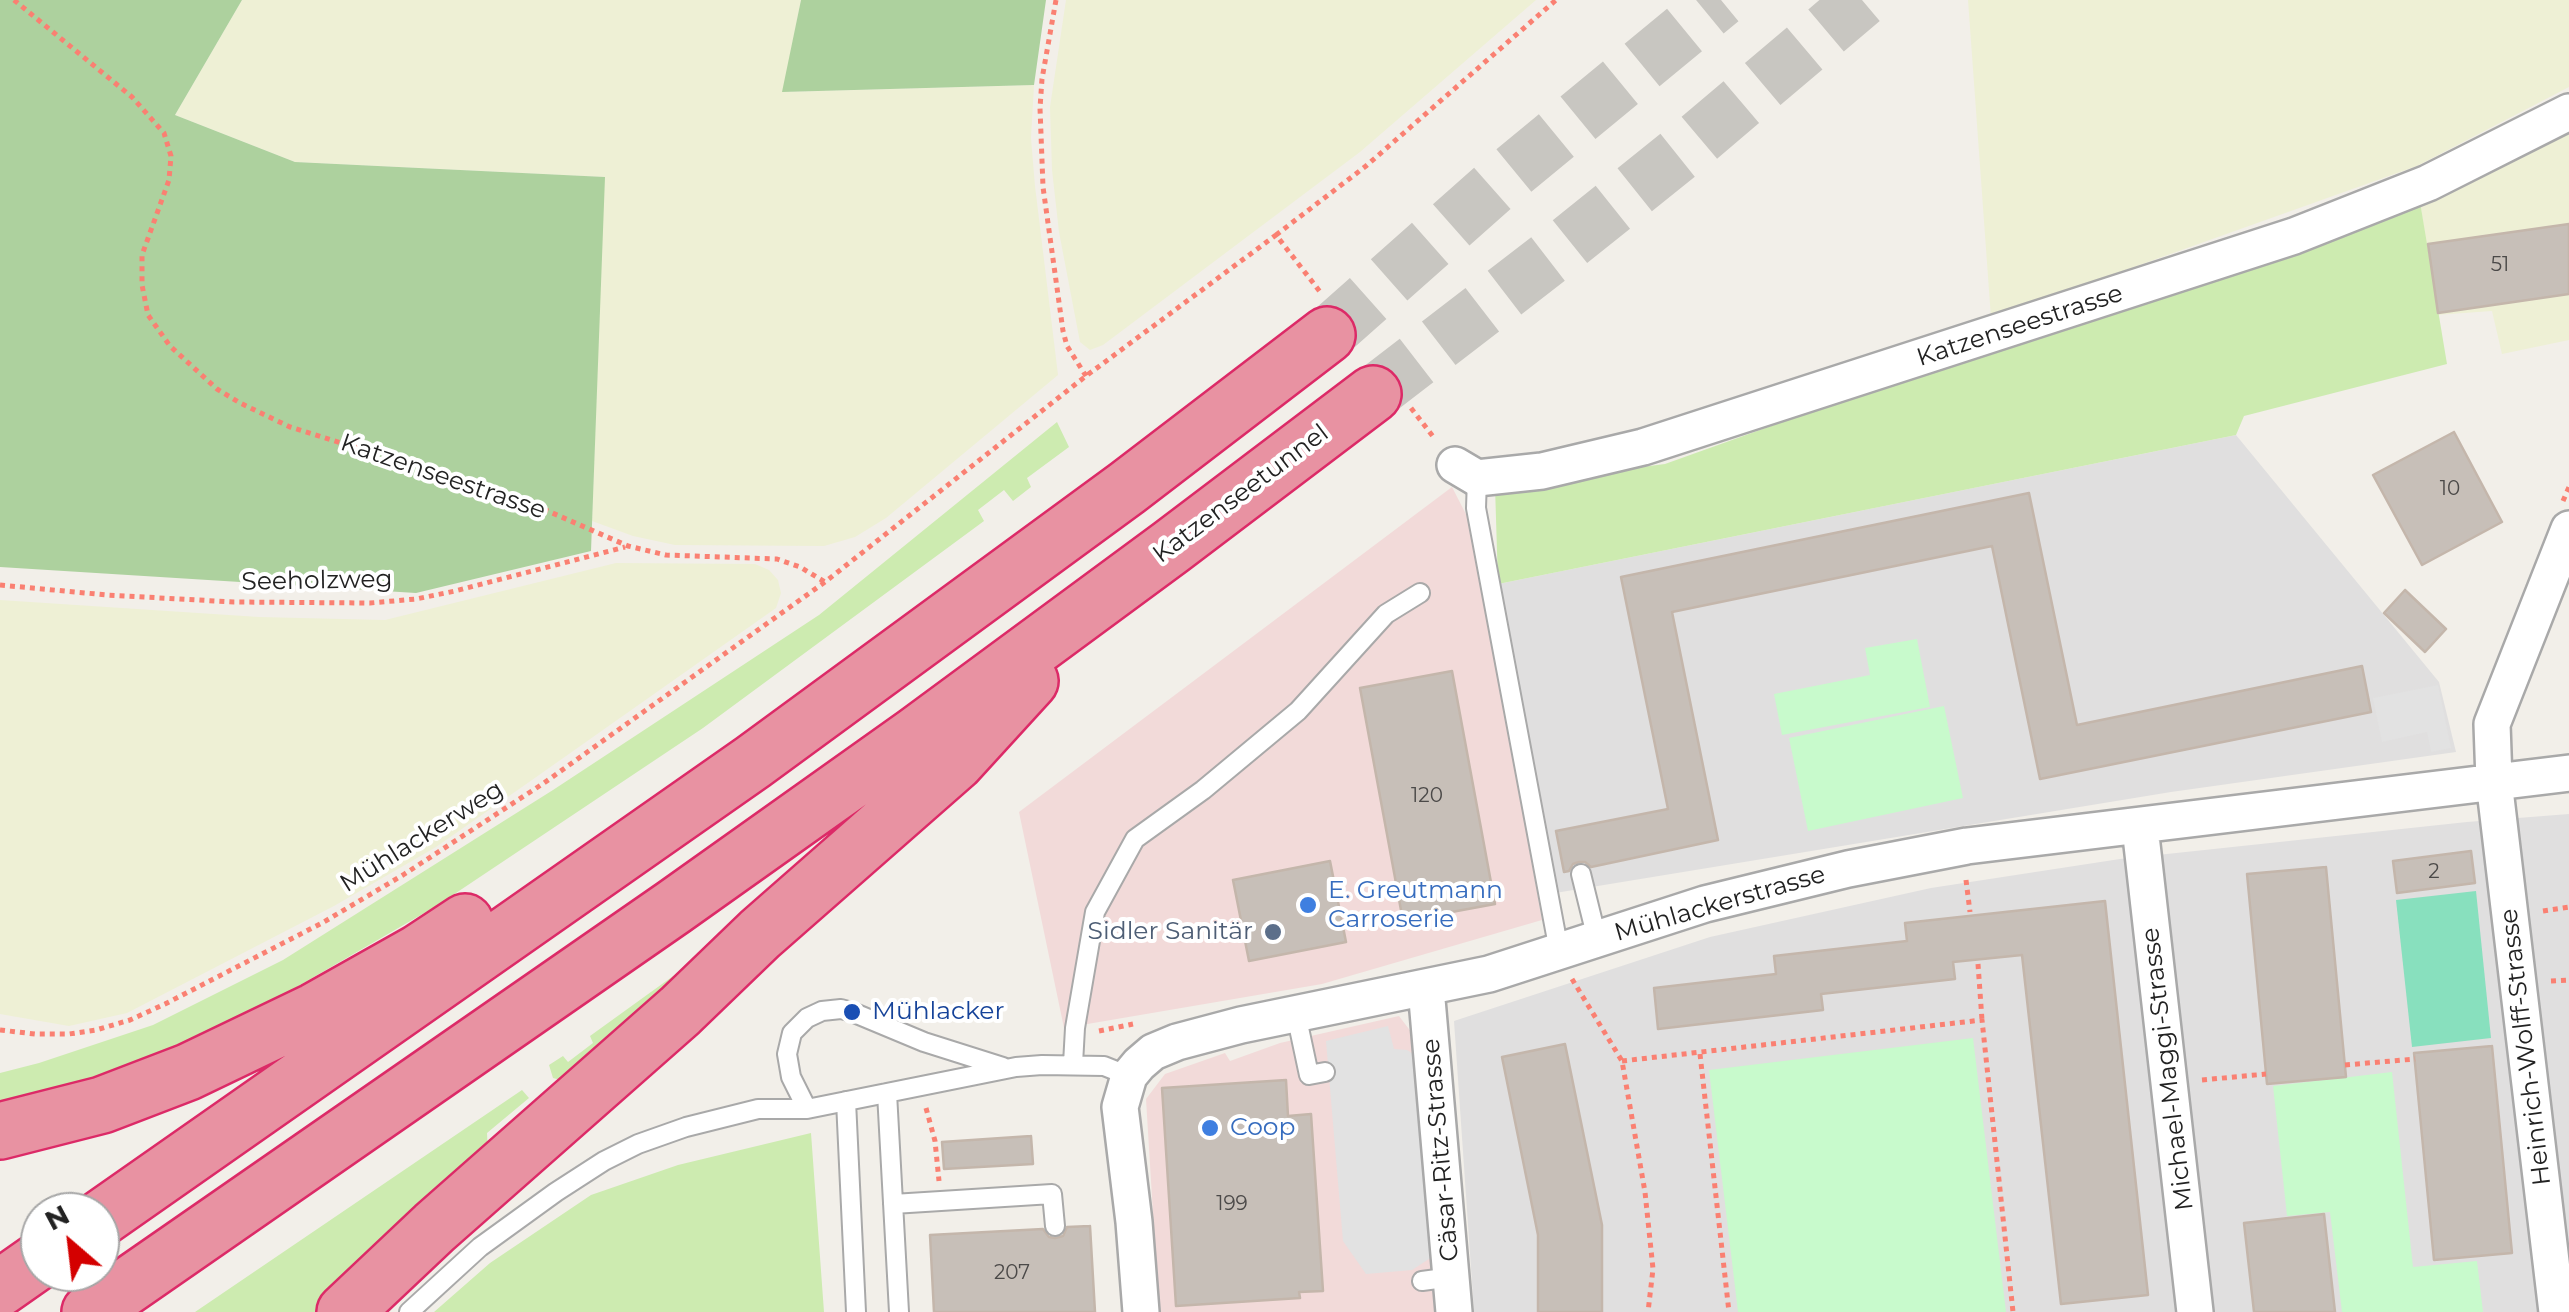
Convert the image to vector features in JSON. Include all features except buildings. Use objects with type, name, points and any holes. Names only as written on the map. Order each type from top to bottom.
[{"type":"highway","points":[[120,1205],[632,848],[982,596],[1327,335]]},
{"type":"highway","name":"Katzenseetunnel","points":[[1109,594],[1373,394]]},
{"type":"highway","points":[[90,1312],[734,864],[1109,594]]},
{"type":"highway","points":[[345,1312],[760,934],[956,762],[1109,594]]},
{"type":"highway","points":[[0,1131],[102,1104],[220,1058],[418,953],[504,898],[632,848]]},
{"type":"street","name":"Katzenseestrasse","points":[[1466,471],[1542,471],[1644,447],[2294,236],[2428,184],[2569,112]]},
{"type":"street","name":"Heinrich-Wolff-Strasse","points":[[2557,1312],[2559,1248],[2494,781],[2492,724],[2569,529]]},
{"type":"street","name":"Mühlackerstrasse","points":[[1129,1076],[1153,1052],[1177,1042],[1489,974],[1565,964],[1597,939],[1705,904],[1848,868],[1966,846],[2569,774]]},
{"type":"street","name":"Michael-Maggi-Strasse","points":[[2140,827],[2195,1312]]},
{"type":"street","name":"Cäsar-Ritz-Strasse","points":[[1426,988],[1443,1290]]},
{"type":"street","points":[[1129,1076],[1120,1106],[1141,1312]]},
{"type":"lane","points":[[1466,471],[1565,964]]},
{"type":"lane","points":[[1073,1064],[1074,1036],[1095,912],[1135,839],[1203,790],[1298,711],[1386,614],[1420,593]]},
{"type":"lane","points":[[1581,874],[1597,939]]},
{"type":"lane","points":[[807,1109],[792,1077],[787,1054],[792,1033],[806,1018],[822,1011],[852,1012],[924,1042],[1008,1069]]},
{"type":"lane","points":[[1296,1014],[1308,1075],[1325,1072]]},
{"type":"lane","points":[[408,1312],[480,1247],[604,1161],[638,1144],[758,1109],[807,1109],[1008,1069],[1073,1064],[1104,1066],[1129,1076]]},
{"type":"lane","points":[[888,1092],[899,1312]]},
{"type":"lane","points":[[846,1101],[856,1312]]},
{"type":"lane","points":[[893,1204],[1052,1194],[1054,1226]]},
{"type":"path","name":"Katzenseestrasse","points":[[14,0],[132,97],[164,133],[171,156],[169,180],[142,255],[142,285],[148,314],[170,346],[197,374],[240,403],[290,427],[480,486],[628,546],[666,554],[777,559],[826,582]]},
{"type":"path","points":[[826,582],[1086,376],[1067,346],[1063,331],[1043,186],[1042,79],[1056,0]]},
{"type":"path","points":[[1276,235],[1366,166],[1556,0]]},
{"type":"path","name":"Seeholzweg","points":[[0,586],[234,602],[370,603],[456,591],[628,546]]},
{"type":"path","name":"Mühlackerweg","points":[[0,1030],[69,1034],[130,1020],[322,922],[498,815],[826,582]]},
{"type":"path","points":[[1966,880],[1970,912]]},
{"type":"path","points":[[1565,964],[1622,1061],[1645,1192],[1653,1269],[1648,1312]]},
{"type":"path","points":[[1978,964],[2013,1312]]},
{"type":"path","points":[[1622,1061],[1982,1020]]},
{"type":"path","points":[[1700,1054],[1728,1312]]},
{"type":"path","points":[[2345,1064],[2415,1059]]},
{"type":"path","points":[[2170,1084],[2266,1074]]},
{"type":"path","points":[[920,1086],[936,1140],[941,1201]]},
{"type":"shaded area","points":[[2236,435],[2439,682],[2456,752],[2171,792],[1549,894],[1498,584]]},
{"type":"shaded area","points":[[1452,487],[1471,524],[1542,920],[1322,984],[1064,1028],[1019,812]]},
{"type":"shaded area","points":[[2438,685],[2451,748],[2431,752],[2427,732],[2382,742],[2373,698]]},
{"type":"shaded area","points":[[2569,814],[2569,1312],[1474,1312],[1454,1021],[1710,937],[1931,888],[2120,859]]},
{"type":"shaded area","points":[[1399,1016],[1418,1041],[1443,1312],[1159,1312],[1146,1099],[1165,1074],[1225,1053],[1230,1061],[1280,1043]]},
{"type":"shaded area","points":[[1388,1026],[1394,1049],[1415,1055],[1432,1257],[1412,1270],[1366,1274],[1343,1241],[1326,1041]]},
{"type":"green space","points":[[0,0],[242,0],[175,115],[295,162],[605,177],[591,551],[416,593],[0,567]]},
{"type":"green space","points":[[242,0],[801,0],[783,92],[1034,85],[1031,138],[1058,375],[886,518],[855,537],[824,546],[675,545],[633,536],[592,521],[604,177],[295,162],[175,115]]},
{"type":"green space","points":[[801,0],[1046,0],[1034,85],[782,92]]},
{"type":"green space","points":[[1066,0],[1536,0],[1360,152],[1103,345],[1090,350],[1080,342],[1059,232],[1052,170],[1050,107]]},
{"type":"green space","points":[[1968,0],[2569,0],[2569,87],[2417,166],[1991,318]]},
{"type":"green space","points":[[2569,125],[2569,340],[2502,354],[2492,311],[2436,315],[2420,202]]},
{"type":"green space","points":[[2420,202],[2447,364],[2244,416],[2236,435],[1498,584],[1495,486],[1665,464],[1989,348]]},
{"type":"green space","points":[[1057,422],[1069,447],[1027,478],[1031,487],[1013,501],[1004,490],[978,510],[984,521],[703,728],[438,905],[224,1029],[103,1082],[0,1103],[0,1073],[153,1025],[283,960],[553,790],[819,615]]},
{"type":"green space","points":[[616,563],[755,564],[769,570],[778,580],[781,593],[776,608],[532,780],[436,847],[334,906],[127,1013],[69,1026],[0,1014],[0,600],[259,617],[385,620]]},
{"type":"green space","points":[[1917,639],[1930,707],[1782,735],[1774,694],[1870,675],[1865,648]]},
{"type":"green space","points":[[1944,706],[1963,798],[1808,831],[1789,738]]},
{"type":"green space","points":[[2476,891],[2491,1038],[2412,1047],[2396,900]]},
{"type":"green space","points":[[705,953],[568,1082],[553,1078],[549,1065],[563,1056],[568,1062],[593,1043],[590,1036]]},
{"type":"green space","points":[[1973,1038],[2006,1312],[1738,1312],[1709,1070]]},
{"type":"green space","points":[[2392,1072],[2413,1267],[2477,1261],[2483,1312],[2342,1312],[2330,1212],[2287,1216],[2273,1086]]},
{"type":"green space","points":[[522,1090],[529,1098],[487,1133],[488,1154],[344,1283],[318,1312],[195,1312]]},
{"type":"green space","points":[[811,1133],[824,1312],[434,1312],[490,1263],[591,1195],[678,1165]]},
{"type":"tunnel","points":[[1327,335],[1495,186],[1721,0]]},
{"type":"tunnel","points":[[1373,394],[1693,143],[1862,0]]},
{"type":"place","name":"E. Greutmann Carroserie","points":[[1308,905]]},
{"type":"place","name":"Sidler Sanitär","points":[[1273,932]]},
{"type":"place","name":"Mühlacker","points":[[852,1012]]},
{"type":"place","name":"Coop","points":[[1210,1128]]}]
